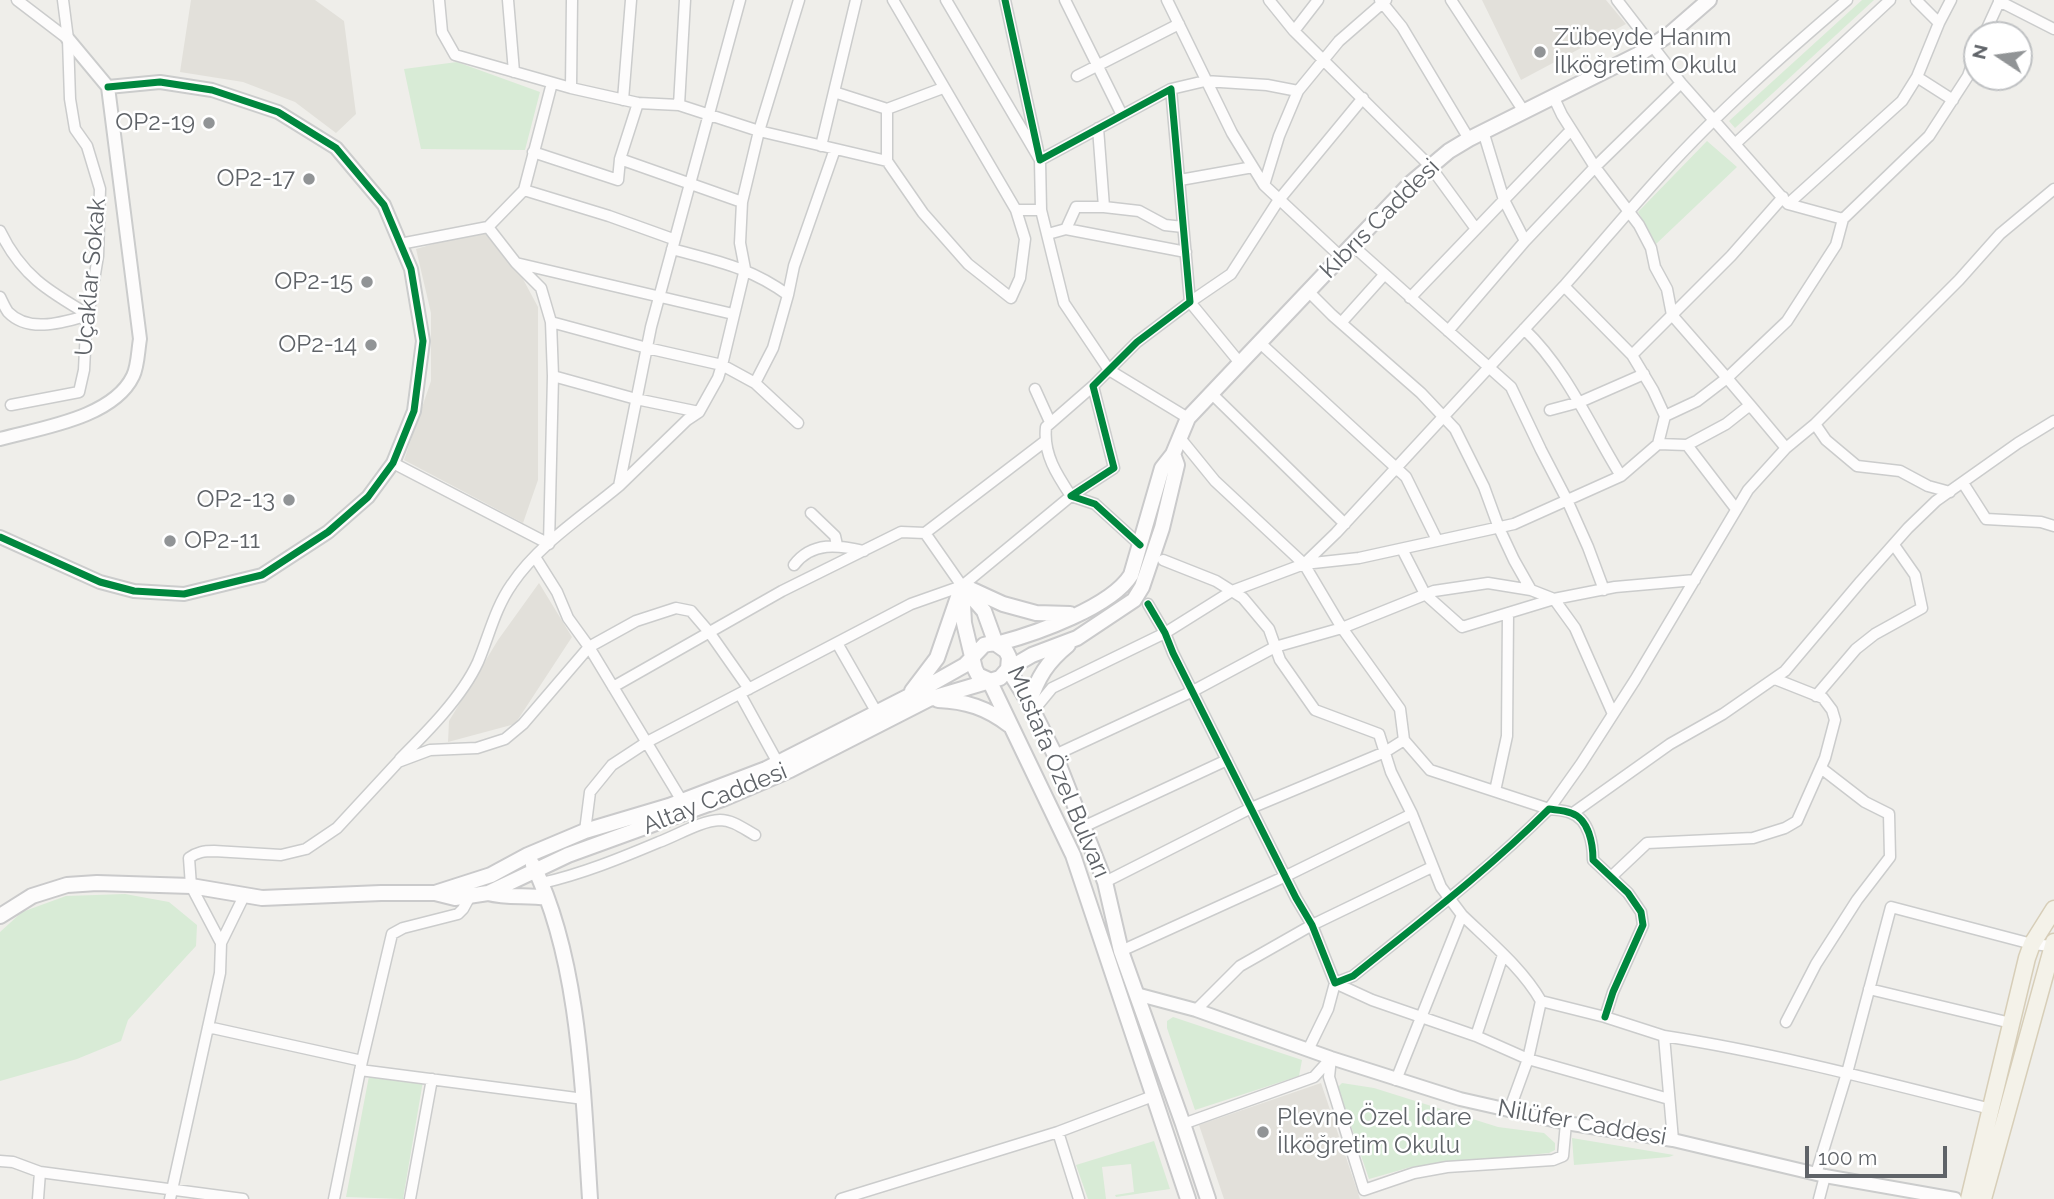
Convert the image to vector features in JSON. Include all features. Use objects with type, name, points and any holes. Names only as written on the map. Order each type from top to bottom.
[{"type":"main road","name":"Kıbrıs Caddesi","points":[[996,644],[1041,629],[1110,597],[1124,587],[1136,563],[1162,468],[1173,454],[1188,418],[1430,166],[1449,150],[1483,131],[1651,47],[1709,0]]},
{"type":"main road","name":"Kıbrıs Caddesi","points":[[1008,669],[1032,655],[1077,638],[1134,600],[1142,587],[1162,528],[1177,465],[1173,454]]},
{"type":"main road","points":[[908,697],[937,658],[962,586],[1003,604],[1036,613],[1074,614]]},
{"type":"main road","name":"Mustafa Özel Bulvarı","points":[[962,586],[984,611],[996,644],[1002,647],[1009,657],[1008,669],[1055,755],[1105,882],[1121,951],[1184,1124],[1208,1199]]},
{"type":"main road","name":"Mustafa Özel Bulvarı","points":[[962,586],[964,624],[973,664],[978,675],[989,680],[1073,855],[1188,1199]]},
{"type":"main road","points":[[1031,707],[1038,677],[1057,654],[1077,638]]},
{"type":"main road","points":[[973,658],[979,648],[996,644]]},
{"type":"main road","name":"Altay Caddesi","points":[[435,893],[491,875],[528,855],[585,831],[682,801],[778,763],[908,697],[973,658]]},
{"type":"main road","points":[[989,680],[1000,678],[1008,669]]},
{"type":"main road","name":"Altay Caddesi","points":[[0,916],[32,895],[67,885],[97,883],[191,886],[262,898],[435,893],[469,898],[539,877],[568,855],[725,798],[790,770],[929,699],[989,680]]},
{"type":"main road","points":[[929,699],[958,701],[977,706],[993,713],[1012,727]]},
{"type":"main road","points":[[528,855],[547,898],[571,991],[584,1099],[590,1199]]},
{"type":"main road","points":[[488,893],[502,897],[523,895],[547,898]]},
{"type":"main road","points":[[1969,1199],[2032,944],[2054,909]]},
{"type":"main road","points":[[1983,1199],[2053,944]]},
{"type":"street","points":[[0,439],[82,417],[115,398],[133,376],[140,339],[108,88],[68,39],[17,0]]},
{"type":"street","name":"Uçaklar Sokak","points":[[11,405],[79,392],[98,256],[100,189],[87,146],[75,129],[70,99],[68,39],[63,0]]},
{"type":"street","points":[[439,0],[442,32],[455,55],[622,100],[679,105],[759,131],[887,161]]},
{"type":"street","points":[[508,0],[514,72]]},
{"type":"street","points":[[571,88],[572,0]]},
{"type":"street","points":[[622,100],[631,0]]},
{"type":"street","points":[[679,105],[685,0]]},
{"type":"street","points":[[619,486],[659,297],[740,0]]},
{"type":"street","points":[[221,943],[191,886],[189,858],[202,851],[281,855],[306,849],[337,828],[430,729],[461,688],[477,664],[500,603],[513,581],[549,544],[619,486],[687,420],[699,412],[718,378],[722,365],[745,269],[740,243],[742,202],[759,131],[799,0]]},
{"type":"street","points":[[821,146],[856,0]]},
{"type":"street","points":[[887,108],[887,161],[923,213],[968,264],[1011,298],[1020,278],[1026,239],[1016,210],[893,0]]},
{"type":"street","points":[[946,0],[1040,160]]},
{"type":"street","points":[[1005,0],[1040,160],[1041,210],[1064,303],[1109,370],[1188,418]]},
{"type":"street","points":[[1065,0],[1122,115]]},
{"type":"street","points":[[1167,0],[1232,133],[1264,185],[1278,201],[1341,257]]},
{"type":"street","points":[[1269,0],[1294,30],[1430,166],[1476,229]]},
{"type":"street","points":[[1294,30],[1318,0]]},
{"type":"street","points":[[1451,0],[1523,110]]},
{"type":"street","points":[[1617,0],[1681,83],[1786,201],[1843,219]]},
{"type":"street","points":[[1304,564],[1345,524],[1489,368],[1663,172],[1715,120],[1847,0]]},
{"type":"street","points":[[1735,144],[1890,0]]},
{"type":"street","points":[[1916,0],[1939,23]]},
{"type":"street","points":[[1632,355],[1786,201],[1902,101],[1917,77],[1951,0]]},
{"type":"street","points":[[1990,21],[2000,0],[2054,29]]},
{"type":"street","points":[[1264,185],[1279,136],[1298,91],[1339,41],[1383,1],[1402,27],[1469,139]]},
{"type":"street","points":[[1077,76],[1179,24]]},
{"type":"street","points":[[1917,77],[1953,100]]},
{"type":"street","points":[[1040,160],[1171,89],[1205,81],[1267,85],[1298,91]]},
{"type":"street","points":[[0,537],[100,582],[134,591],[184,594],[262,575],[328,532],[368,497],[393,463],[414,411],[423,341],[411,269],[384,205],[336,148],[278,111],[212,90],[160,82],[108,88]]},
{"type":"street","points":[[400,244],[488,227],[524,190],[552,83]]},
{"type":"street","points":[[1448,331],[1595,167],[1681,83]]},
{"type":"street","points":[[1665,416],[1697,401],[1727,378],[1787,321],[1836,245],[1843,219],[1929,136],[1963,84]]},
{"type":"street","points":[[834,92],[887,108],[943,88]]},
{"type":"street","points":[[1171,89],[1190,302],[1240,363]]},
{"type":"street","points":[[1553,96],[1571,130],[1595,167],[1630,211],[1651,248],[1655,267],[1667,289],[1672,315],[1786,448]]},
{"type":"street","points":[[1140,545],[1095,504],[1071,496],[1055,472],[1044,442],[1046,427],[1093,386],[1136,342],[1231,274],[1278,201],[1363,98]]},
{"type":"street","points":[[533,152],[618,180],[620,159],[638,103]]},
{"type":"street","points":[[1098,128],[1104,207]]},
{"type":"street","points":[[1410,298],[1571,130]]},
{"type":"street","points":[[1483,131],[1504,200],[1525,242]]},
{"type":"street","points":[[755,383],[773,348],[794,266],[835,149]]},
{"type":"street","points":[[620,159],[742,202]]},
{"type":"street","points":[[1180,180],[1253,167]]},
{"type":"street","points":[[1335,983],[1353,976],[1450,900],[1510,848],[1549,808],[1613,714],[1748,490],[1786,448],[1815,424],[1959,280],[2000,234],[2054,189]]},
{"type":"street","points":[[524,190],[609,216],[673,244],[745,269],[767,279],[788,295]]},
{"type":"street","points":[[1066,229],[1076,207],[1139,211],[1165,225],[1183,227]]},
{"type":"street","points":[[1016,210],[1041,210]]},
{"type":"street","points":[[488,227],[541,288],[551,322],[553,376],[549,544]]},
{"type":"street","points":[[1048,234],[1066,229],[1186,252]]},
{"type":"street","points":[[0,231],[16,260],[34,280],[89,315]]},
{"type":"street","points":[[1352,245],[1511,387],[1567,499],[1604,590]]},
{"type":"street","points":[[516,262],[733,314]]},
{"type":"street","points":[[1341,323],[1384,275]]},
{"type":"street","points":[[1031,707],[1052,688],[1165,633],[1232,591],[1304,564],[1359,558],[1514,524],[1621,476],[1658,444],[1665,416],[1632,355],[1564,286]]},
{"type":"street","points":[[1308,291],[1420,393],[1455,429],[1484,487],[1499,528],[1531,590]]},
{"type":"street","points":[[0,297],[8,312],[30,325],[57,324],[89,315]]},
{"type":"street","points":[[551,322],[722,365],[755,383],[798,423]]},
{"type":"street","points":[[1524,329],[1545,349],[1580,402],[1590,425],[1621,476]]},
{"type":"street","points":[[1259,342],[1406,477],[1437,540]]},
{"type":"street","points":[[1550,410],[1580,402],[1644,374]]},
{"type":"street","points":[[553,376],[636,399],[699,412]]},
{"type":"street","points":[[585,831],[590,792],[612,765],[647,742],[911,604],[962,586],[1071,496],[1114,468],[1093,386]]},
{"type":"street","points":[[1035,389],[1050,422]]},
{"type":"street","points":[[1212,394],[1345,524]]},
{"type":"street","points":[[1658,444],[1688,445],[1726,424],[1750,405]]},
{"type":"street","points":[[1573,813],[1670,744],[1723,714],[1785,671],[1821,626],[1936,502],[2018,443],[2054,421]]},
{"type":"street","points":[[1815,424],[1826,440],[1857,466],[1900,471],[1928,486],[1950,492]]},
{"type":"street","points":[[1180,438],[1215,481],[1304,564],[1342,628],[1399,709],[1404,740],[1430,770],[1549,808],[1573,813],[1586,828],[1593,843],[1593,860],[1628,893],[1641,912],[1643,925],[1613,992],[1605,1017]]},
{"type":"street","points":[[613,687],[782,591],[901,532],[925,533],[1044,442]]},
{"type":"street","points":[[1688,445],[1736,509]]},
{"type":"street","points":[[393,463],[549,544]]},
{"type":"street","points":[[1963,483],[1986,519],[2040,522],[2054,526]]},
{"type":"street","points":[[811,513],[835,536],[837,545]]},
{"type":"street","points":[[925,533],[962,586]]},
{"type":"street","points":[[794,565],[801,556],[822,547],[837,545],[864,551]]},
{"type":"street","points":[[1816,696],[1866,641],[1922,608],[1914,575],[1894,545]]},
{"type":"street","points":[[1402,548],[1425,594],[1462,627],[1554,599],[1604,590],[1695,580]]},
{"type":"street","points":[[536,557],[557,592],[568,618],[589,647],[682,801]]},
{"type":"street","points":[[1163,560],[1216,581],[1242,598],[1269,629],[1280,660],[1315,710],[1379,734],[1400,792],[1412,814],[1441,887],[1462,915],[1532,985],[1541,1002],[1528,1059],[1509,1111]]},
{"type":"street","points":[[1055,755],[1193,691],[1275,647],[1342,628],[1434,591],[1488,583],[1531,590],[1554,599],[1575,628],[1613,714]]},
{"type":"street","points":[[1148,604],[1312,925],[1335,983],[1328,1009],[1308,1050]]},
{"type":"street","points":[[398,762],[430,750],[477,748],[505,739],[523,724],[589,647],[636,621],[676,608],[691,611],[709,632],[745,692],[778,763]]},
{"type":"street","points":[[1495,791],[1507,736],[1508,613]]},
{"type":"street","points":[[837,643],[877,713]]},
{"type":"street","points":[[1611,877],[1647,843],[1752,838],[1785,828],[1797,821],[1821,768],[1833,735],[1835,720],[1832,710],[1823,698],[1775,679]]},
{"type":"street","points":[[1105,882],[1251,808],[1385,752],[1404,740]]},
{"type":"street","points":[[1083,827],[1227,760]]},
{"type":"street","points":[[1786,1023],[1816,964],[1857,900],[1890,857],[1889,814],[1865,802],[1821,768]]},
{"type":"street","points":[[1121,951],[1286,876],[1412,814]]},
{"type":"street","points":[[539,877],[564,878],[707,823],[722,820],[755,835]]},
{"type":"street","points":[[1196,1010],[1240,966],[1312,925],[1432,867]]},
{"type":"street","points":[[171,1194],[220,973],[221,943],[244,896]]},
{"type":"street","points":[[334,1199],[392,934],[403,928],[458,914],[469,898]]},
{"type":"street","points":[[1819,1199],[1820,1175],[1891,907],[2032,944],[2053,944]]},
{"type":"street","points":[[1396,1080],[1462,915]]},
{"type":"street","points":[[1476,1036],[1503,955]]},
{"type":"street","points":[[1335,983],[1372,1000],[1476,1036],[1528,1059],[1669,1099]]},
{"type":"street","points":[[1870,989],[2011,1023]]},
{"type":"street","name":"Nilüfer Caddesi","points":[[1136,995],[1196,1010],[1396,1080],[1509,1111],[1673,1140],[1820,1175],[1955,1199]]},
{"type":"street","points":[[1541,1002],[1605,1017],[1664,1036],[1847,1073],[1991,1109]]},
{"type":"street","points":[[208,1027],[361,1066],[432,1079],[584,1099]]},
{"type":"street","points":[[1664,1036],[1673,1140]]},
{"type":"street","points":[[1184,1124],[1314,1077],[1331,1058]]},
{"type":"street","points":[[1331,1058],[1329,1077],[1364,1190],[1414,1173],[1447,1167],[1553,1160],[1563,1156],[1566,1123]]},
{"type":"street","points":[[410,1199],[432,1079]]},
{"type":"street","points":[[841,1199],[1058,1132],[1153,1096]]},
{"type":"street","points":[[1058,1132],[1079,1199]]},
{"type":"street","points":[[0,1160],[40,1172],[171,1194],[243,1199]]},
{"type":"street","points":[[38,1199],[40,1172]]},
{"type":"shaded area","points":[[191,0],[315,0],[344,21],[356,114],[336,133],[295,102],[243,82],[180,72]]},
{"type":"shaded area","name":"Zübeyde Hanım İlköğretim Okulu","points":[[1482,0],[1606,0],[1626,24],[1521,80]]},
{"type":"shaded area","points":[[482,230],[516,266],[538,307],[538,480],[523,523],[404,460],[431,381],[431,313],[416,249]]},
{"type":"shaded area","points":[[539,583],[572,637],[515,724],[448,742],[449,721],[498,640]]},
{"type":"shaded area","points":[[1321,1083],[1360,1199],[1224,1199],[1199,1125]]},
{"type":"green space","points":[[1862,0],[1874,0],[1735,128],[1729,121]]},
{"type":"green space","points":[[457,62],[540,92],[525,150],[421,149],[404,69]]},
{"type":"green space","points":[[1707,141],[1737,167],[1656,244],[1638,212]]},
{"type":"green space","points":[[125,894],[169,902],[197,925],[196,946],[128,1020],[121,1041],[77,1059],[0,1081],[0,932],[22,912],[66,896]]},
{"type":"green space","points":[[1173,1017],[1302,1060],[1299,1076],[1195,1110],[1167,1028],[1167,1021]]},
{"type":"green space","points":[[370,1071],[423,1081],[403,1199],[346,1197]]},
{"type":"green space","points":[[1342,1083],[1374,1088],[1498,1127],[1544,1133],[1555,1143],[1555,1150],[1549,1153],[1411,1167],[1369,1179],[1338,1087]]},
{"type":"green space","points":[[1572,1138],[1674,1155],[1574,1165]]},
{"type":"green space","points":[[1154,1141],[1170,1189],[1116,1197],[1115,1195],[1134,1192],[1131,1164],[1102,1167],[1106,1199],[1088,1199],[1076,1165]]},
{"type":"cycle path","points":[[1005,0],[1040,160],[1171,89],[1190,302],[1137,342],[1093,386],[1114,468],[1071,496],[1095,504],[1140,545]]},
{"type":"cycle path","points":[[0,537],[100,582],[134,591],[184,594],[262,575],[328,532],[368,497],[393,463],[414,411],[423,341],[411,269],[384,205],[336,148],[278,112],[212,90],[160,82],[108,87]]},
{"type":"cycle path","points":[[1148,604],[1312,925],[1335,983],[1353,976],[1428,916],[1549,809],[1560,810],[1577,816],[1586,826],[1593,860],[1628,893],[1641,912],[1643,925],[1613,992],[1605,1017]]},
{"type":"place","name":"Zübeyde Hanım İlköğretim Okulu","points":[[1540,52]]},
{"type":"place","name":"OP2-19","points":[[209,123]]},
{"type":"place","name":"OP2-17","points":[[309,179]]},
{"type":"place","name":"OP2-15","points":[[367,282]]},
{"type":"place","name":"OP2-14","points":[[371,345]]},
{"type":"place","name":"OP2-13","points":[[289,500]]},
{"type":"place","name":"OP2-11","points":[[170,541]]},
{"type":"place","name":"Plevne Özel İdare İlköğretim Okulu","points":[[1263,1132]]}]
